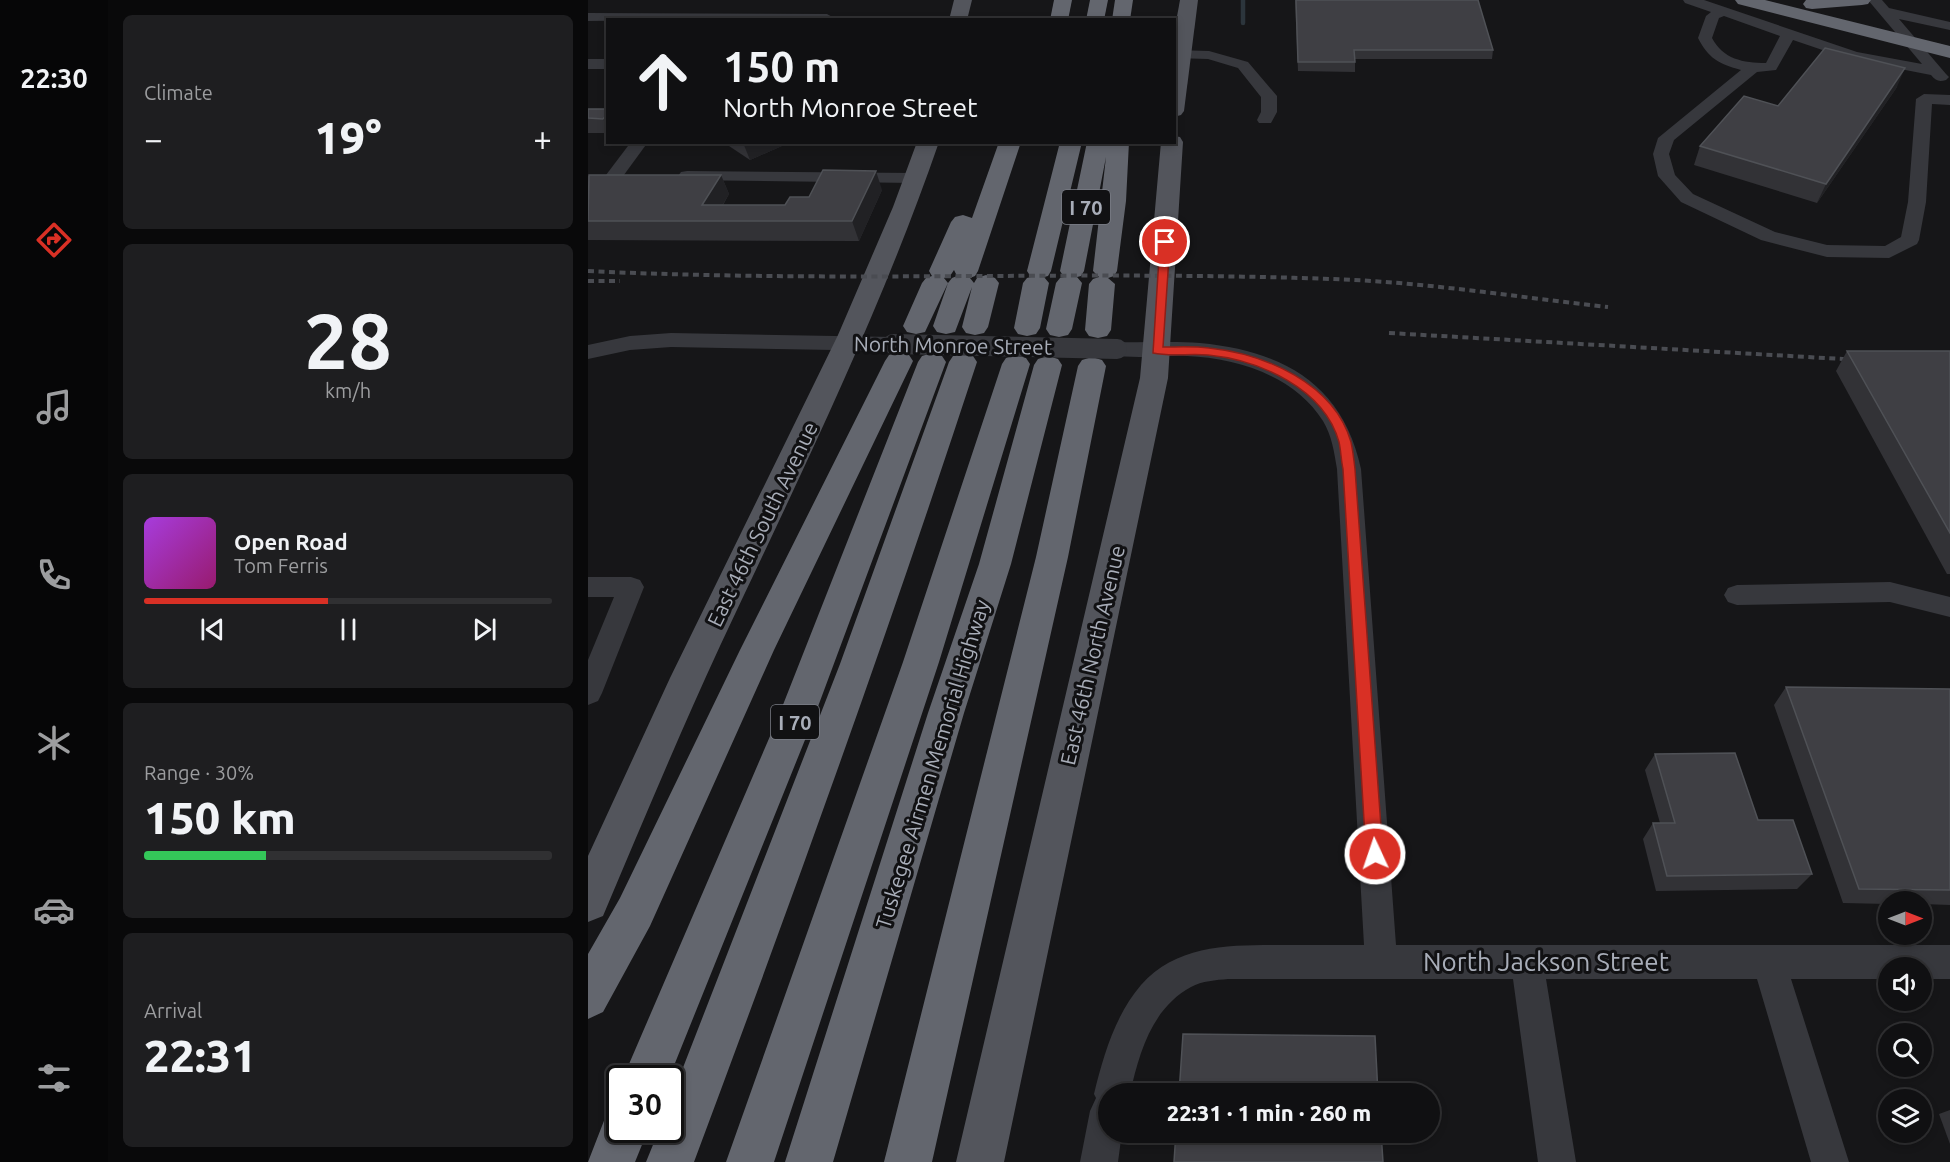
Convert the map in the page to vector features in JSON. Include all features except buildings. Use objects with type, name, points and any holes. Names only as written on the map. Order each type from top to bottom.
[{"type":"highway","points":[[1059,18],[1063,0]]},
{"type":"highway","points":[[1095,18],[1099,0]]},
{"type":"highway","points":[[1121,18],[1124,0]]},
{"type":"highway","points":[[1744,0],[1950,52]]},
{"type":"highway","points":[[1803,2],[1846,3],[1862,0]]},
{"type":"highway","points":[[1803,2],[1890,12],[1950,37]]},
{"type":"highway","points":[[588,997],[635,912],[757,650],[932,351],[963,277],[1025,144]]},
{"type":"highway","points":[[1026,328],[1070,144]]},
{"type":"highway","name":"Tuskegee Airmen Memorial Highway","points":[[808,1162],[946,713],[995,564],[1041,352],[1071,277],[1098,144]]},
{"type":"highway","points":[[908,1162],[1102,348],[1104,277],[1114,201],[1118,144]]},
{"type":"highway","points":[[946,327],[963,277],[979,188],[1008,151]]},
{"type":"highway","points":[[915,326],[963,277]]},
{"type":"highway","points":[[670,1162],[773,898],[875,617],[932,351]]},
{"type":"highway","name":"I 70","points":[[651,1065],[795,720],[932,351]]},
{"type":"highway","points":[[750,1162],[924,651],[1041,352]]},
{"type":"highway","points":[[611,1162],[619,1143]]},
{"type":"main road","points":[[958,18],[963,0]]},
{"type":"main road","points":[[1176,73],[1177,54],[1189,0]]},
{"type":"main road","name":"East 46th South Avenue","points":[[588,902],[669,717],[847,343],[927,144]]},
{"type":"main road","name":"East 46th North Avenue","points":[[980,1162],[1152,384],[1157,350],[1172,144]]},
{"type":"street","points":[[588,17],[735,18],[749,0]]},
{"type":"street","points":[[827,18],[829,0]]},
{"type":"street","points":[[1690,0],[1854,56],[1935,71]]},
{"type":"street","points":[[1890,12],[1950,10]]},
{"type":"street","points":[[1724,11],[1713,16],[1705,38],[1712,51],[1724,59],[1754,67],[1771,67],[1789,33]]},
{"type":"street","points":[[1890,12],[1911,43],[1950,88]]},
{"type":"street","points":[[1890,12],[1950,26]]},
{"type":"street","points":[[1177,54],[1217,56],[1243,65],[1269,96],[1269,112],[1265,120]]},
{"type":"street","points":[[588,64],[606,64]]},
{"type":"street","points":[[1754,67],[1666,138],[1661,154],[1667,176],[1687,198],[1768,236],[1827,251],[1889,252],[1910,240],[1917,202],[1924,99],[1950,100]]},
{"type":"street","points":[[638,144],[606,175],[638,176]]},
{"type":"street","points":[[674,176],[915,178]]},
{"type":"street","name":"North Monroe Street","points":[[588,352],[630,343],[671,340],[847,343],[932,351],[1102,348],[1210,351],[1249,360],[1277,370],[1311,391],[1327,408],[1336,423],[1348,453],[1381,960]]},
{"type":"street","points":[[588,587],[631,587],[588,693]]},
{"type":"street","points":[[1737,595],[1890,592],[1950,607]]},
{"type":"street","name":"North Jackson Street","points":[[1116,1083],[1132,1032],[1152,996],[1179,975],[1228,962],[1381,960],[1950,962]]},
{"type":"street","points":[[1527,961],[1557,1162]]},
{"type":"street","points":[[1769,962],[1830,1162]]},
{"type":"street","points":[[1099,1162],[1102,1143]]},
{"type":"waterway","points":[[1243,0],[1243,23]]},
{"type":"railway","points":[[588,271],[774,276],[1146,276],[1332,279],[1436,287],[1608,307]]},
{"type":"railway","points":[[588,281],[620,281]]},
{"type":"railway","points":[[1389,333],[1860,360]]},
{"type":"route","points":[[1165,242],[1157,350],[1210,351],[1243,358],[1277,370],[1311,391],[1327,408],[1340,429],[1348,453],[1375,854]]}]
